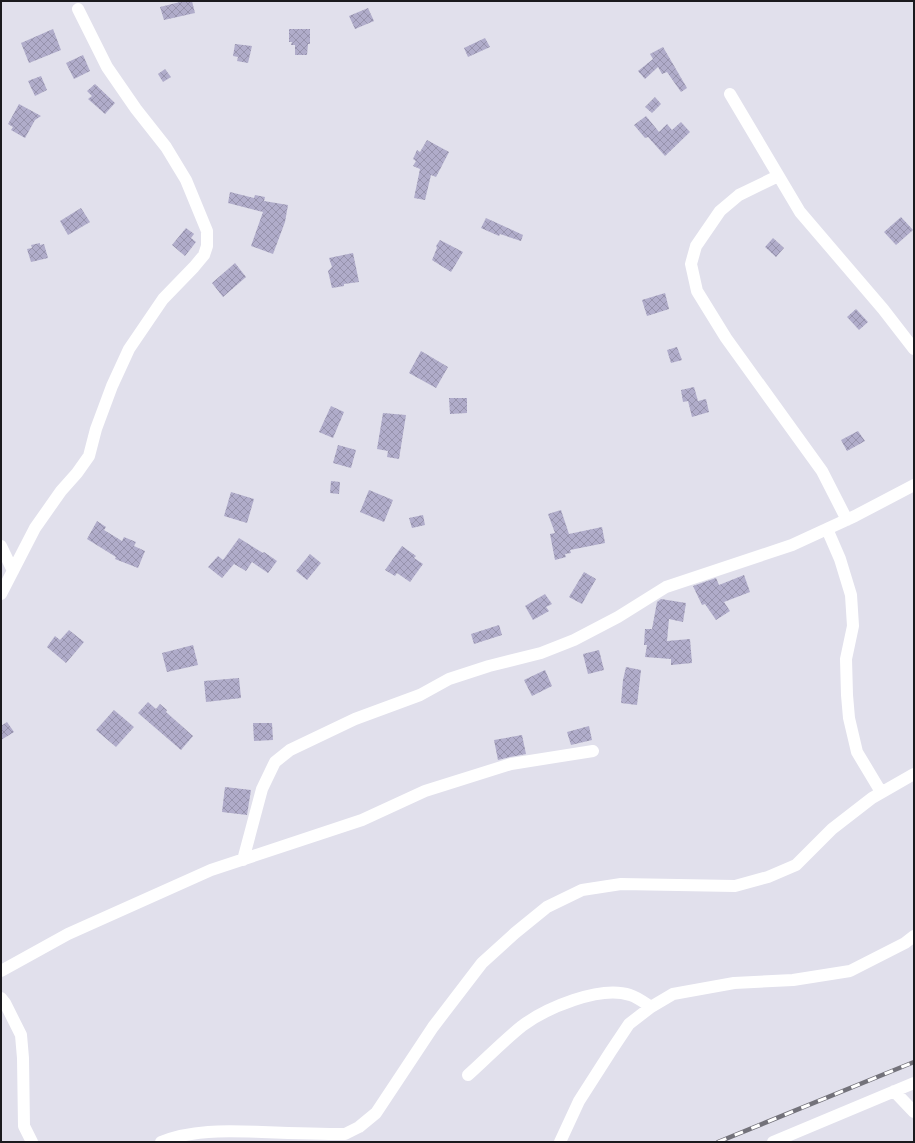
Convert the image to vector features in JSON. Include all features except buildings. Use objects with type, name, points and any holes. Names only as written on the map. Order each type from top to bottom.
[{"type":"street","points":[[1,594],[35,528],[61,491],[77,473],[89,456],[96,429],[112,386],[129,349],[163,300],[204,255],[207,246],[207,231],[186,180],[166,147],[136,109],[107,67],[78,9]]},
{"type":"street","points":[[730,94],[800,212],[883,309],[914,349]]},
{"type":"street","points":[[778,176],[739,195],[720,211],[696,246],[691,264],[697,291],[726,338],[822,471],[847,520]]},
{"type":"street","points":[[243,860],[262,789],[275,762],[290,750],[355,719],[420,695],[449,679],[490,666],[542,653],[574,640],[618,617],[666,587],[792,545],[847,520],[914,485]]},
{"type":"street","points":[[827,529],[840,559],[851,595],[853,626],[846,659],[849,718],[858,752],[882,792]]},
{"type":"street","points":[[1,546],[13,571]]},
{"type":"street","points":[[1,971],[68,934],[211,870],[362,820],[425,790],[511,764],[593,751]]},
{"type":"street","points":[[161,1142],[193,1133],[225,1131],[345,1134],[359,1127],[376,1113],[433,1027],[482,963],[547,907],[582,890],[621,884],[735,886],[768,877],[796,865],[832,829],[872,798],[914,774]]},
{"type":"street","points":[[560,1142],[579,1101],[610,1051],[630,1024],[651,1007],[673,994],[734,982],[793,980],[850,971],[905,943],[914,936]]},
{"type":"street","points":[[468,1076],[523,1026],[547,1011],[586,995],[610,992],[630,995],[651,1007]]},
{"type":"street","points":[[1,998],[5,1002],[21,1035],[23,1058],[24,1126],[32,1142]]},
{"type":"street","points":[[773,1142],[914,1083]]},
{"type":"street","points":[[894,1092],[914,1112]]},
{"type":"railway","points":[[718,1142],[914,1062]]}]
